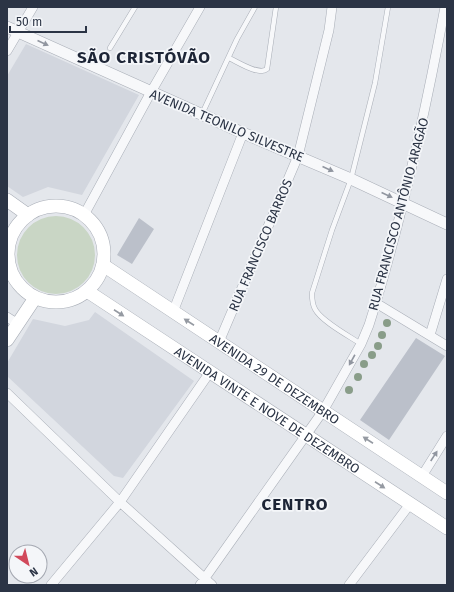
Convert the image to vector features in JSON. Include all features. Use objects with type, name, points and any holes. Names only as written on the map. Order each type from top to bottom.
[{"type":"main road","points":[[7,200],[28,215]]},
{"type":"main road","points":[[56,206],[70,208],[84,214],[94,224],[101,237],[104,251],[103,265],[97,280],[87,291],[75,298],[62,302],[48,302],[35,298],[24,291],[15,280],[10,268],[8,255],[8,241],[17,226],[28,215],[42,208],[56,206]]},
{"type":"main road","name":"AVENIDA 29 DE DEZEMBRO","points":[[103,265],[447,492]]},
{"type":"main road","name":"AVENIDA VINTE E NOVE DE DEZEMBRO","points":[[87,291],[447,528]]},
{"type":"main road","points":[[7,340],[12,320],[35,298]]},
{"type":"street","points":[[7,51],[33,7]]},
{"type":"street","points":[[84,214],[200,7]]},
{"type":"street","name":"RUA FRANCISCO BARROS","points":[[219,342],[298,156],[329,30],[332,7]]},
{"type":"street","name":"RUA FRANCISCO ANTÔNIO ARAGÃO","points":[[206,583],[323,411],[361,344],[369,325],[403,203],[423,122],[445,7]]},
{"type":"street","name":"AVENIDA TEONILO SILVESTRE","points":[[7,27],[243,133],[351,179],[447,224]]},
{"type":"street","points":[[173,312],[243,133]]},
{"type":"street","points":[[430,335],[447,279]]},
{"type":"street","points":[[376,303],[447,346]]},
{"type":"street","points":[[52,585],[120,502],[210,372]]},
{"type":"street","points":[[7,393],[206,583]]},
{"type":"street","points":[[422,476],[447,436]]},
{"type":"street","points":[[349,585],[410,504]]},
{"type":"lane","points":[[110,48],[134,8],[128,7]]},
{"type":"lane","points":[[202,114],[228,58],[255,7]]},
{"type":"lane","points":[[228,58],[259,72],[267,69],[276,7]]},
{"type":"lane","points":[[361,344],[318,314],[312,303],[312,298],[315,281],[351,179],[375,83],[388,7]]},
{"type":"shaded area","points":[[26,44],[139,95],[82,195],[48,187],[23,197],[7,186],[7,76]]},
{"type":"shaded area","points":[[95,312],[194,381],[123,478],[114,476],[7,376],[7,363],[33,319],[65,326],[89,320]]},
{"type":"green space","points":[[56,216],[71,219],[84,227],[92,240],[95,255],[92,270],[84,283],[71,291],[56,294],[41,291],[28,283],[20,270],[17,255],[20,240],[28,227],[41,219]]},
{"type":"building","points":[[139,218],[154,229],[132,264],[117,255]]},
{"type":"building","points":[[416,338],[445,356],[389,440],[360,420]]},
{"type":"district","name":"SÃO CRISTÓVÃO","points":[[144,57]]},
{"type":"district","name":"CENTRO","points":[[295,504]]}]
